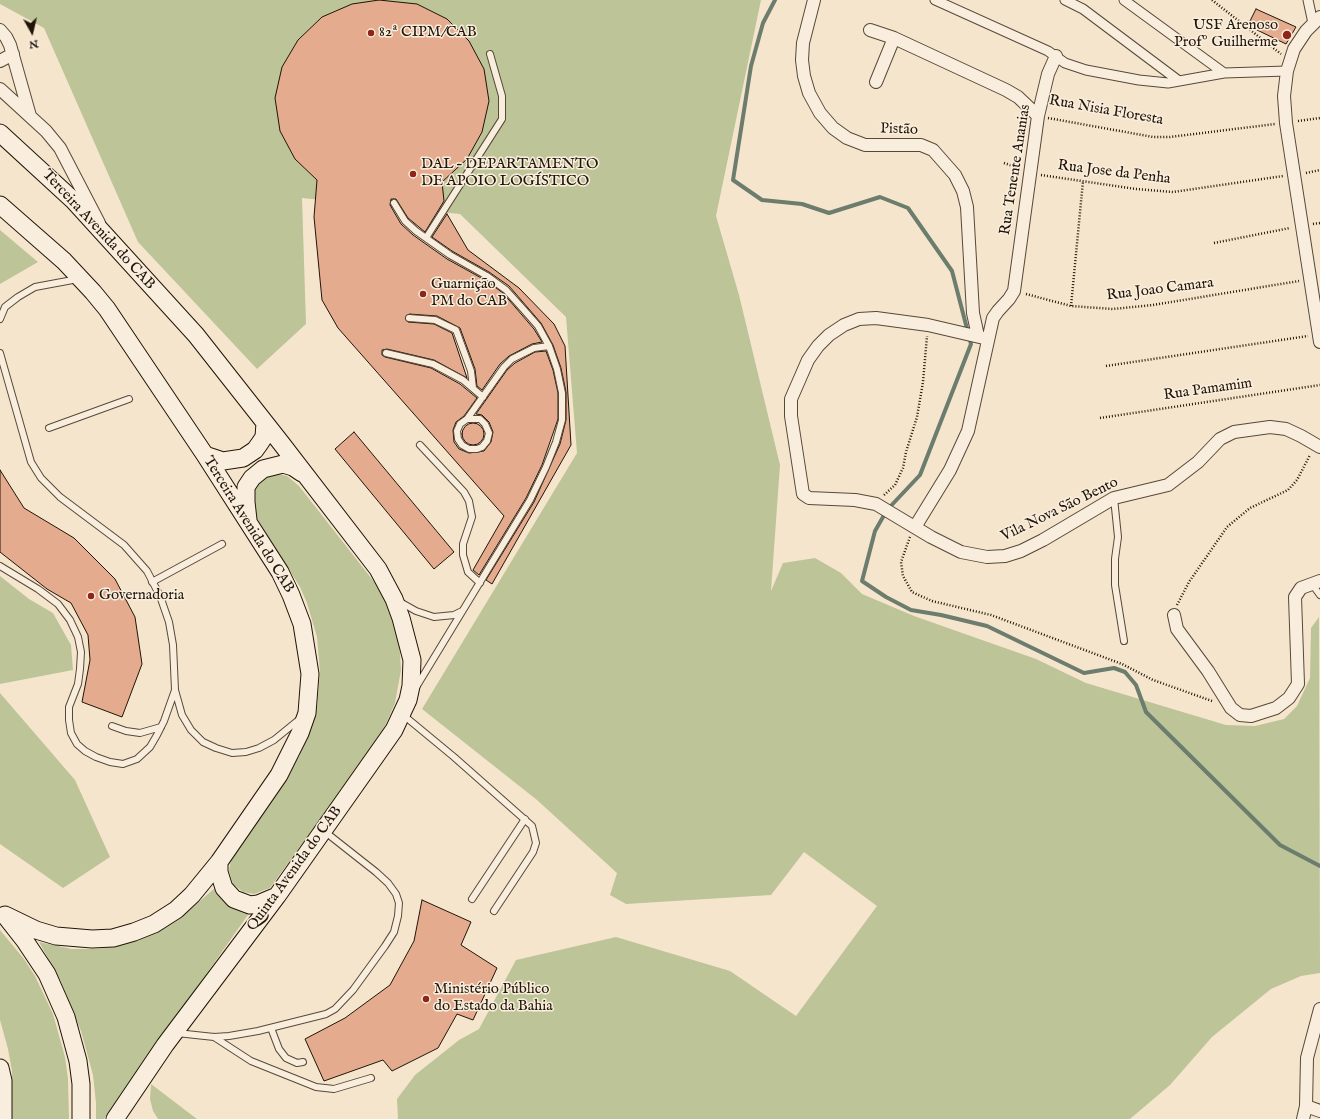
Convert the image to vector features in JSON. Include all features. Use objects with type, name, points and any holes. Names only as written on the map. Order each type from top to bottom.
[{"type":"main road","name":"Terceira Avenida do CAB","points":[[0,133],[74,201],[196,335],[378,569],[394,599]]},
{"type":"main road","name":"Terceira Avenida do CAB","points":[[0,205],[81,278],[107,309],[205,455],[249,522],[286,584],[302,624],[310,674],[307,713],[300,733],[279,775],[219,862],[192,895],[176,910],[154,924],[134,932],[112,938],[76,939],[56,936],[36,930],[2,914]]},
{"type":"main road","points":[[205,455],[224,461],[243,458],[255,450],[264,437],[265,423]]},
{"type":"main road","points":[[249,522],[246,502],[246,487],[252,478],[263,469],[283,464],[293,467],[307,476]]},
{"type":"main road","name":"Quinta Avenida do CAB","points":[[115,1119],[174,1033],[231,960],[394,730],[406,707],[412,679],[412,660],[406,633],[394,599]]},
{"type":"main road","points":[[219,862],[219,872],[224,888],[234,899],[250,905],[258,904],[277,896]]},
{"type":"main road","points":[[2,914],[25,941],[47,974],[66,1017],[78,1061],[81,1084],[81,1119]]},
{"type":"main road","points":[[0,1068],[3,1081],[3,1119]]},
{"type":"street","name":"Pistão","points":[[814,0],[802,42],[802,60],[804,76],[809,93],[820,113],[833,128],[847,138],[865,145],[921,145],[933,150],[955,175],[963,191],[967,207],[972,297],[983,338]]},
{"type":"street","points":[[935,0],[1056,56],[1070,65],[1086,70],[1155,82],[1179,81],[1224,73],[1288,66]]},
{"type":"street","points":[[1065,0],[1083,9],[1179,81]]},
{"type":"street","points":[[1124,0],[1224,73]]},
{"type":"street","points":[[1308,0],[1317,20],[1300,40],[1288,66],[1284,96],[1286,123],[1319,338]]},
{"type":"street","points":[[0,30],[6,37],[13,54],[30,117]]},
{"type":"street","name":"Rua Nisia Floresta","points":[[870,30],[894,38],[1006,90],[1018,97],[1038,116]]},
{"type":"street","points":[[876,82],[894,38]]},
{"type":"street","points":[[0,61],[13,54]]},
{"type":"street","name":"Rua Tenente Ananias","points":[[1014,291],[1038,116],[1048,74],[1056,56]]},
{"type":"street","points":[[0,89],[60,148],[106,236]]},
{"type":"street","points":[[915,526],[950,470],[968,431],[983,338],[993,318],[1014,291]]},
{"type":"street","name":"Vila Nova São Bento","points":[[928,325],[876,318],[859,319],[844,325],[818,346],[808,360],[791,399],[791,416],[803,494],[809,498],[866,501],[876,504],[915,526],[931,538],[960,552],[986,557],[1005,556],[1043,540],[1114,498],[1168,485],[1198,462],[1220,439],[1234,432],[1270,427],[1286,429],[1318,445]]},
{"type":"street","points":[[928,325],[983,338]]},
{"type":"street","points":[[1174,615],[1176,629],[1208,671],[1231,708],[1240,715],[1251,716],[1276,708],[1289,698],[1298,684],[1295,597],[1301,588],[1316,582]]},
{"type":"street","points":[[1303,1119],[1306,1106],[1307,1058],[1320,1009]]},
{"type":"street","points":[[1306,1106],[1320,1111]]},
{"type":"lane","points":[[426,238],[502,119],[502,96],[490,54]]},
{"type":"lane","points":[[394,203],[405,221],[426,238],[450,255],[487,276],[506,290],[538,326],[549,346],[557,369],[562,393],[562,420],[556,442],[530,500],[406,707],[532,826],[536,843],[533,852],[494,911]]},
{"type":"lane","points":[[0,319],[5,307],[35,287],[81,278]]},
{"type":"lane","points":[[409,318],[435,320],[456,330],[471,371],[473,388]]},
{"type":"lane","points":[[467,419],[474,418],[485,424],[489,433],[487,441],[482,447],[469,449],[462,446],[458,439],[457,431],[460,424],[467,419],[512,359],[534,348],[549,346]]},
{"type":"lane","points":[[0,353],[31,462],[41,478],[60,497],[124,545],[147,572],[160,596],[169,622],[173,645],[175,690],[182,715],[191,730],[203,742],[216,748],[232,753],[246,752],[259,748],[274,740],[307,713]]},
{"type":"lane","points":[[386,353],[433,364],[463,380],[483,397]]},
{"type":"lane","points":[[49,428],[129,399]]},
{"type":"lane","points":[[420,445],[464,492],[469,501],[472,518],[463,544],[463,555],[468,572],[480,583]]},
{"type":"lane","points":[[1114,498],[1118,538],[1115,559],[1115,585],[1124,641]]},
{"type":"lane","points":[[152,582],[222,544]]},
{"type":"lane","points":[[0,566],[38,589],[58,604],[70,620],[78,637],[81,652],[78,684],[69,707],[71,733],[77,744],[96,758],[123,764],[137,759],[150,747],[161,727],[175,690]]},
{"type":"lane","points":[[1316,582],[1320,595]]},
{"type":"lane","points":[[394,599],[416,611],[434,617],[454,615],[463,610]]},
{"type":"lane","points":[[112,726],[126,731],[140,732],[161,727]]},
{"type":"lane","points":[[472,899],[525,819]]},
{"type":"lane","points":[[174,1033],[214,1037],[229,1036],[271,1028],[316,1017],[335,1008],[353,990],[394,932],[399,904],[396,894],[388,883],[324,830]]},
{"type":"lane","points":[[271,1028],[279,1049],[286,1058],[297,1063],[303,1062]]},
{"type":"lane","points":[[214,1037],[251,1061],[316,1087],[334,1089],[371,1078]]},
{"type":"path","points":[[1212,0],[1288,66]]},
{"type":"path","name":"Rua Nisia Floresta","points":[[1038,116],[1153,137],[1170,137],[1320,118]]},
{"type":"path","name":"Rua Jose da Penha","points":[[1004,163],[1031,173],[1173,192],[1294,174]]},
{"type":"path","points":[[1071,306],[1083,181]]},
{"type":"path","points":[[1214,243],[1301,226]]},
{"type":"path","name":"Rua Joao Camara","points":[[1014,291],[1071,306],[1113,309],[1146,306],[1309,279]]},
{"type":"path","points":[[866,501],[878,498],[888,492],[900,476],[917,416],[923,382],[928,325]]},
{"type":"path","points":[[1106,366],[1319,338]]},
{"type":"path","name":"Rua Pamamim","points":[[1100,418],[1320,385]]},
{"type":"path","points":[[1174,615],[1183,592],[1227,527],[1250,508],[1288,490],[1305,468],[1318,445]]},
{"type":"path","points":[[915,526],[901,562],[903,576],[912,592],[932,601],[991,615],[1122,664],[1153,680],[1231,708]]},
{"type":"green space","points":[[0,0],[761,0],[716,216],[739,295],[780,465],[771,591],[783,563],[815,558],[841,573],[862,594],[914,616],[1036,659],[1086,683],[1226,725],[1255,726],[1284,719],[1297,706],[1310,678],[1311,628],[1319,617],[1320,973],[1301,976],[1271,989],[1212,1037],[1170,1085],[1130,1119],[398,1119],[397,1099],[415,1075],[459,1040],[479,1029],[516,960],[616,937],[730,971],[796,1016],[877,906],[804,852],[771,895],[626,904],[610,895],[617,873],[537,800],[422,709],[577,453],[566,317],[460,214],[302,198],[306,324],[257,369],[138,242],[44,28],[0,4]]},
{"type":"green space","points":[[0,230],[38,262],[0,284]]},
{"type":"green space","points":[[274,473],[287,476],[299,486],[375,583],[391,610],[399,639],[401,670],[395,703],[382,733],[270,888],[254,894],[243,892],[233,884],[229,871],[230,864],[236,848],[299,757],[317,708],[320,672],[317,637],[307,603],[300,587],[255,515],[251,495],[258,481]]},
{"type":"green space","points":[[0,576],[29,599],[53,613],[71,645],[73,670],[0,684]]},
{"type":"green space","points":[[0,693],[75,780],[110,857],[63,888],[0,844]]},
{"type":"green space","points":[[215,888],[227,904],[234,908],[250,912],[104,1119],[96,1119],[93,1075],[81,1031],[61,982],[39,942],[72,949],[89,949],[106,948],[137,941],[178,920]]},
{"type":"green space","points":[[0,930],[24,959],[35,976],[53,1014],[65,1057],[68,1079],[69,1119],[12,1119],[12,1071],[0,1020]]},
{"type":"green space","points":[[151,1084],[197,1119],[158,1119],[153,1111],[150,1099]]},
{"type":"building","name":"Guarnição PM do CAB","points":[[379,0],[417,4],[447,19],[469,41],[484,69],[489,101],[482,132],[467,159],[442,182],[444,201],[425,232],[408,218],[396,199],[391,199],[390,205],[401,224],[413,235],[447,259],[485,280],[503,293],[534,329],[542,342],[532,344],[509,356],[500,364],[482,390],[477,386],[475,369],[460,328],[437,316],[409,314],[405,318],[408,322],[434,324],[452,333],[467,378],[434,360],[387,349],[382,350],[382,355],[431,368],[460,384],[477,398],[464,416],[456,422],[453,430],[454,442],[459,449],[469,453],[484,451],[491,442],[493,432],[489,422],[482,415],[476,414],[507,370],[515,363],[535,352],[546,351],[553,370],[558,393],[558,419],[542,465],[526,498],[479,575],[473,570],[504,516],[338,328],[322,300],[314,217],[317,180],[295,159],[280,131],[275,98],[282,67],[298,40],[322,17],[352,4]]},
{"type":"building","points":[[1256,9],[1296,27],[1286,44],[1255,29],[1250,21]]},
{"type":"building","points":[[447,214],[468,250],[519,288],[554,324],[565,346],[571,445],[492,584],[486,580],[534,502],[560,444],[566,420],[566,392],[561,368],[553,345],[541,323],[509,286],[432,237]]},
{"type":"building","points":[[473,423],[481,426],[484,434],[481,442],[473,445],[465,442],[462,434],[465,426]]},
{"type":"building","points":[[354,432],[454,552],[434,569],[335,449]]},
{"type":"building","name":"Governadoria","points":[[0,470],[24,508],[74,538],[115,579],[135,617],[142,664],[122,717],[82,702],[90,660],[88,635],[71,603],[47,589],[0,552]]},
{"type":"building","name":"Ministério Público do Estado da Bahia","points":[[422,900],[471,922],[461,945],[497,968],[473,1020],[457,1014],[438,1048],[392,1071],[383,1060],[324,1081],[305,1039],[345,1018],[390,985],[414,941]]},
{"type":"waterway","points":[[775,0],[763,23],[751,66],[733,180],[762,200],[802,204],[829,213],[880,197],[908,208],[952,271],[971,344],[920,475],[887,510],[875,531],[862,581],[886,597],[911,610],[941,615],[987,626],[1084,673],[1114,668],[1125,672],[1136,685],[1146,712],[1280,845],[1320,866]]},
{"type":"place","name":"82ª CIPM/CAB","points":[[371,33]]},
{"type":"place","name":"USF Arenoso Profº Guilherme","points":[[1287,35]]},
{"type":"place","name":"DAL – DEPARTAMENTO DE APOIO LOGÍSTICO","points":[[413,174]]},
{"type":"place","name":"Guarnição PM do CAB","points":[[423,294]]},
{"type":"place","name":"Governadoria","points":[[91,596]]},
{"type":"place","name":"Ministério Público do Estado da Bahia","points":[[426,999]]}]
